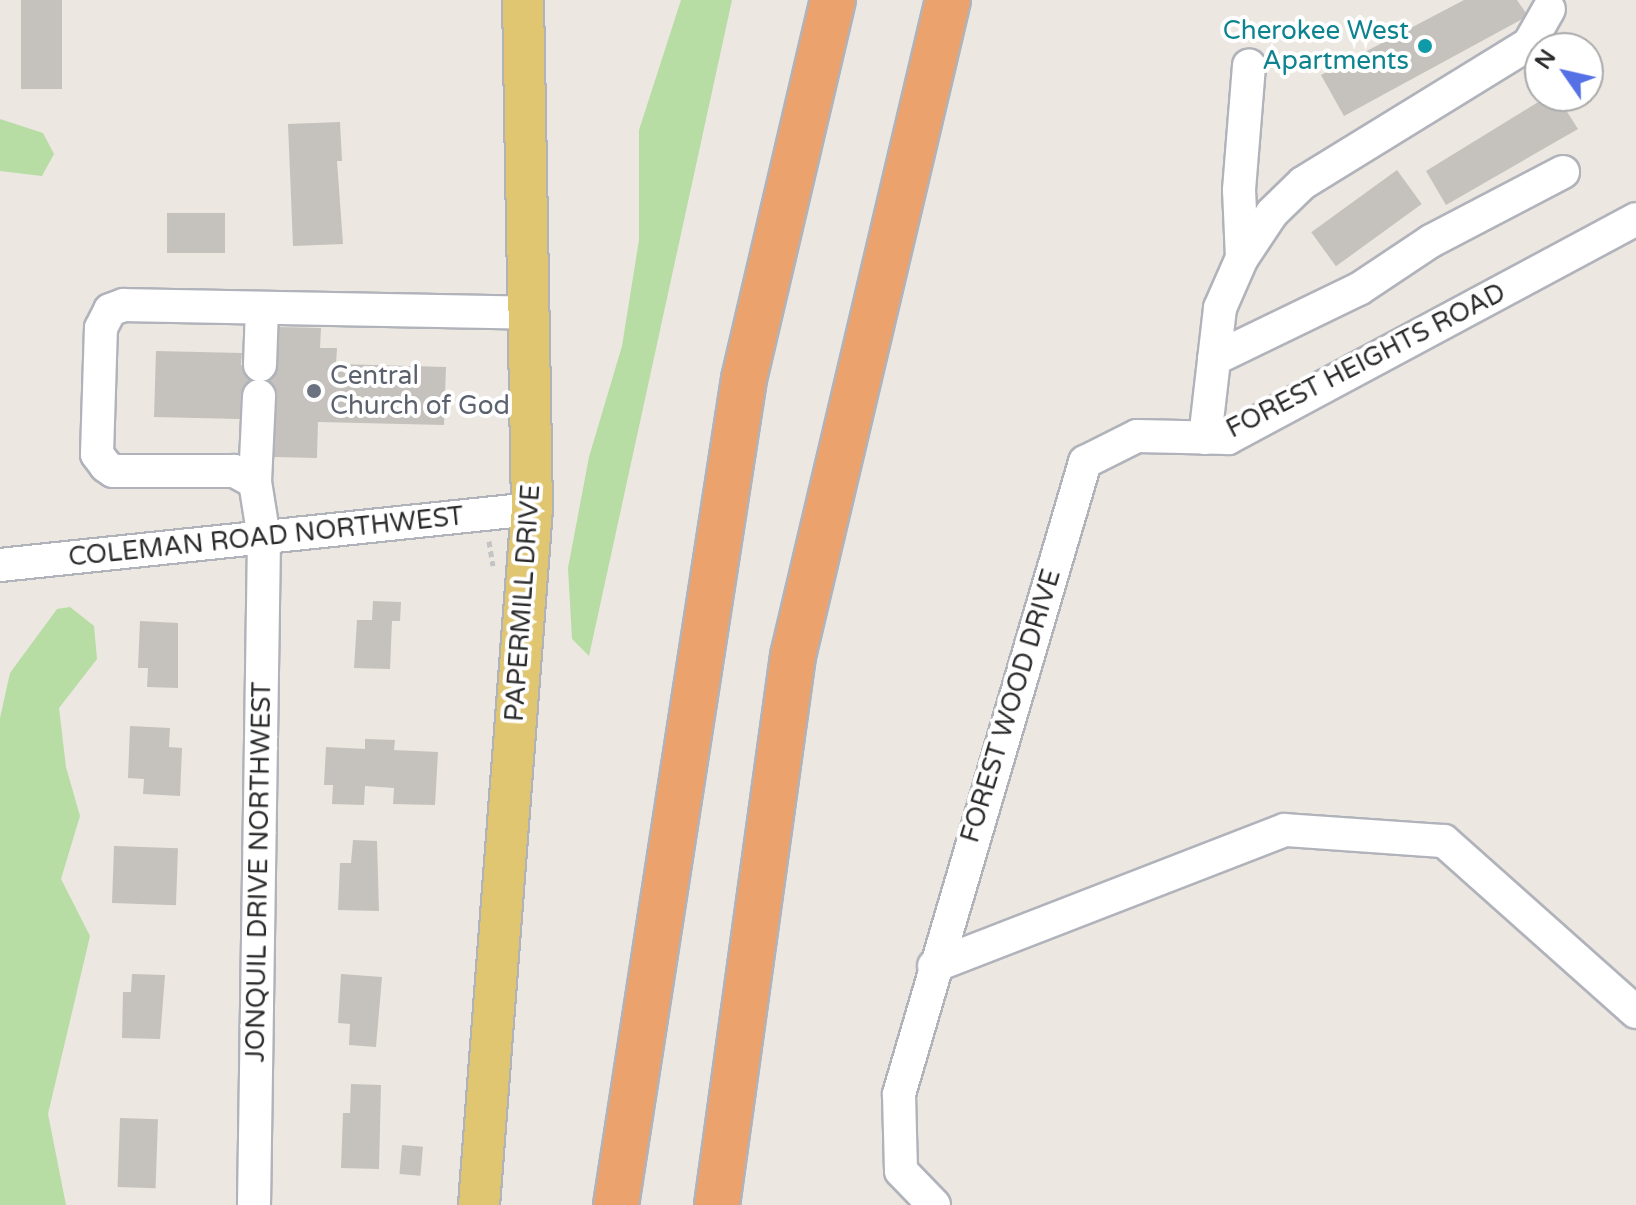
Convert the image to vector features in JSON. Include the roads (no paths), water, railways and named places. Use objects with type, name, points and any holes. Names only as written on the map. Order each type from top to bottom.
[{"type":"highway","points":[[616,1205],[744,379],[833,0]]},
{"type":"highway","points":[[717,1205],[793,656],[948,0]]},
{"type":"main road","name":"PAPERMILL DRIVE","points":[[479,1205],[532,509],[523,0]]},
{"type":"street","points":[[1205,438],[1220,308],[1242,258],[1272,213],[1303,183],[1529,44],[1549,9]]},
{"type":"street","points":[[1242,258],[1239,190],[1249,65]]},
{"type":"street","points":[[1214,359],[1359,289],[1431,241],[1563,172]]},
{"type":"street","name":"FOREST HEIGHTS ROAD","points":[[1085,462],[1137,436],[1228,438],[1636,219]]},
{"type":"street","points":[[255,482],[234,471],[113,471],[106,466],[97,454],[101,328],[110,310],[124,305],[528,313]]},
{"type":"street","name":"JONQUIL DRIVE NORTHWEST","points":[[254,1205],[264,538],[255,482],[262,308]]},
{"type":"street","name":"FOREST WOOD DRIVE","points":[[934,1205],[901,1171],[899,1094],[936,958],[1085,462]]},
{"type":"street","name":"COLEMAN ROAD NORTHWEST","points":[[0,565],[532,509]]},
{"type":"street","points":[[936,958],[1285,830],[1444,841],[1636,1012]]},
{"type":"place","name":"Cherokee West Apartments","points":[[1425,46]]},
{"type":"place","name":"Central Church of God","points":[[314,391]]}]
